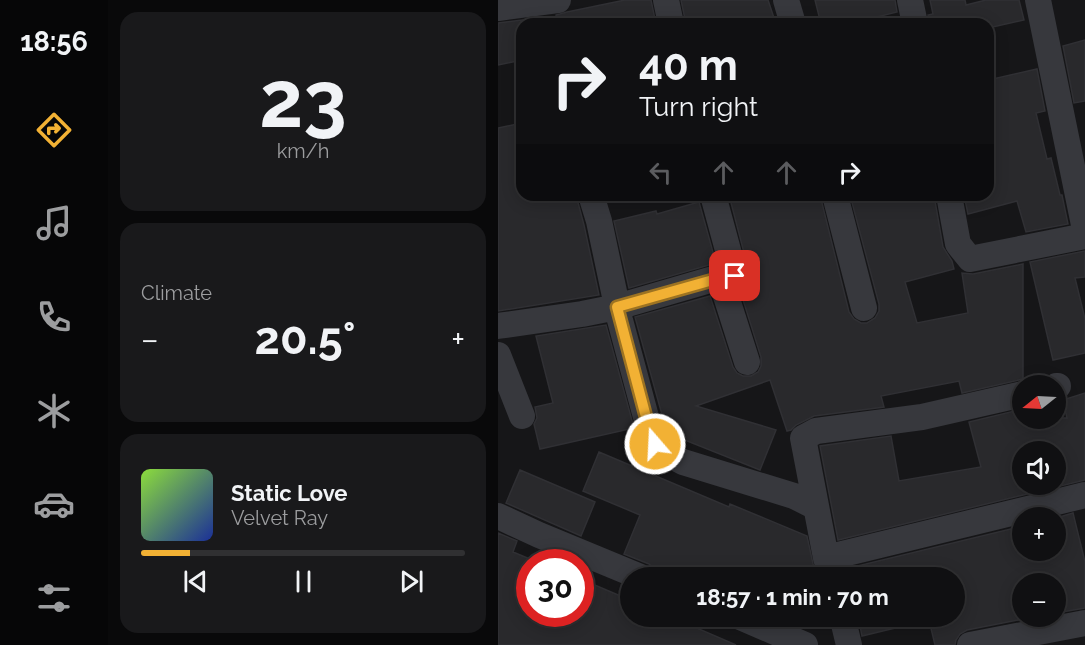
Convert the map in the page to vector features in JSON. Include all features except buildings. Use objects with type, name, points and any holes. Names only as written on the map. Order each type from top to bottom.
[{"type":"street","points":[[666,0],[670,18]]},
{"type":"street","points":[[786,0],[791,18]]},
{"type":"street","points":[[910,0],[914,18]]},
{"type":"street","points":[[1038,0],[1085,230]]},
{"type":"street","points":[[498,8],[552,9]]},
{"type":"street","points":[[593,201],[617,307],[655,444],[660,450],[683,462],[794,495],[816,507]]},
{"type":"street","points":[[498,326],[617,307],[720,278],[735,276],[715,201]]},
{"type":"street","points":[[837,201],[864,308]]},
{"type":"street","points":[[950,201],[958,244],[970,259],[1085,236]]},
{"type":"street","points":[[720,278],[747,362]]},
{"type":"street","points":[[498,356],[522,416]]},
{"type":"street","points":[[829,567],[803,438],[816,431],[922,417],[1012,397]]},
{"type":"street","points":[[833,567],[1085,495]]},
{"type":"street","points":[[498,516],[620,568]]},
{"type":"street","points":[[970,645],[1085,623]]},
{"type":"street","points":[[763,627],[805,645]]},
{"type":"street","points":[[845,627],[849,645]]},
{"type":"route","points":[[655,444],[617,307],[720,278],[735,276]]}]
